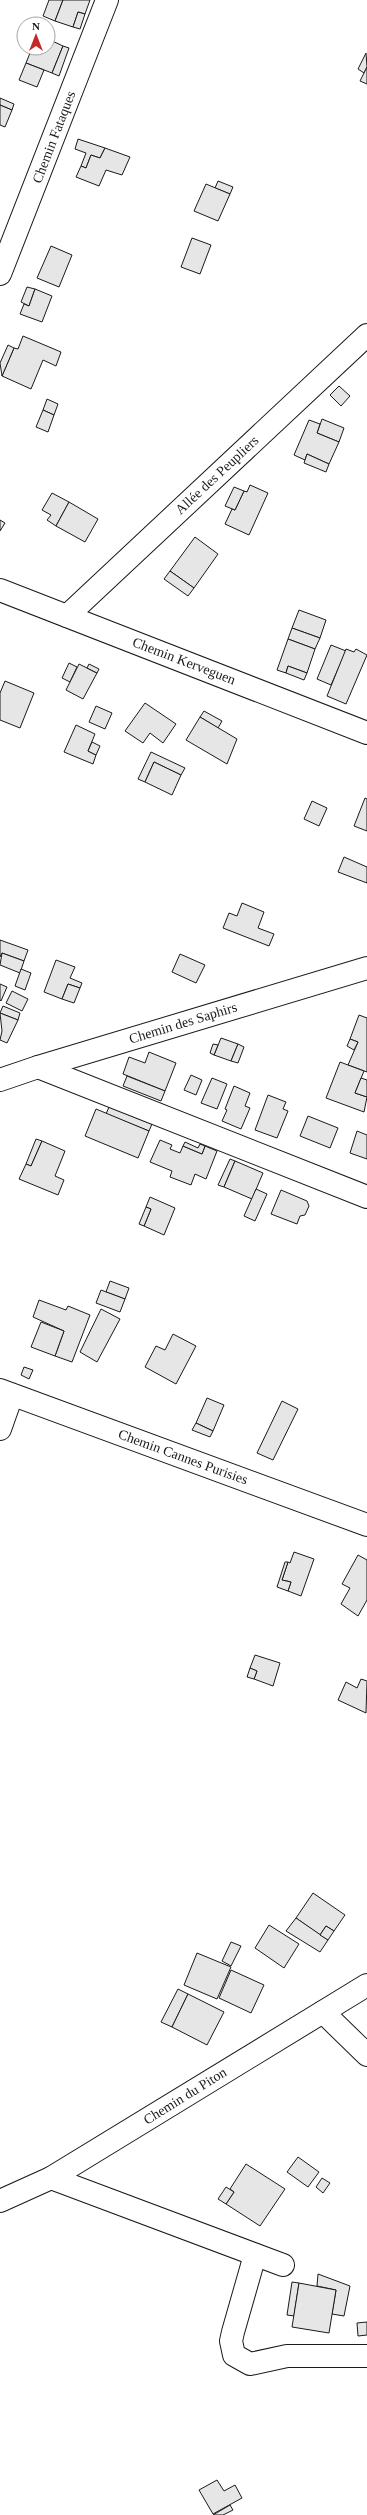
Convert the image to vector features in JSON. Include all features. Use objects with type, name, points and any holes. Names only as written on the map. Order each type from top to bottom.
[{"type":"street","name":"Chemin Fataques","points":[[0,274],[107,0]]},
{"type":"street","name":"Allée des Peupliers","points":[[67,616],[367,335]]},
{"type":"street","name":"Chemin Kerveguen","points":[[0,590],[364,728]]},
{"type":"street","name":"Chemin des Saphirs","points":[[0,1080],[38,1067],[367,968]]},
{"type":"street","points":[[38,1067],[367,1196]]},
{"type":"street","points":[[0,1429],[6,1392]]},
{"type":"street","name":"Chemin Cannes Purisies","points":[[6,1392],[367,1524]]},
{"type":"street","name":"Chemin du Piton","points":[[0,2201],[52,2178],[367,1985]]},
{"type":"street","points":[[323,2012],[367,2055]]},
{"type":"street","points":[[52,2178],[283,2265]]},
{"type":"street","points":[[255,2255],[231,2341],[234,2356],[250,2364],[287,2356],[367,2356]]},
{"type":"building","points":[[49,0],[63,0],[56,18],[56,16],[43,16]]},
{"type":"building","points":[[63,0],[90,0],[85,14],[78,12],[73,27],[56,21]]},
{"type":"building","points":[[78,12],[85,14],[80,29],[73,27]]},
{"type":"building","points":[[56,43],[63,46],[52,73],[26,63],[29,56],[56,56]]},
{"type":"building","points":[[63,46],[69,48],[59,76],[52,73]]},
{"type":"building","points":[[366,53],[367,67],[364,73],[358,69]]},
{"type":"building","points":[[26,63],[44,70],[37,87],[19,80]]},
{"type":"building","points":[[367,67],[367,84],[360,81]]},
{"type":"building","points":[[0,98],[14,104],[12,110],[0,105]]},
{"type":"building","points":[[0,105],[12,110],[5,127],[0,125]]},
{"type":"building","points":[[78,139],[105,148],[100,158],[91,155],[86,168],[81,166],[86,153],[75,149]]},
{"type":"building","points":[[105,148],[130,157],[122,175],[106,170],[99,186],[76,177],[81,166],[86,168],[91,155],[100,158]]},
{"type":"building","points":[[218,181],[233,187],[230,194],[215,188]]},
{"type":"building","points":[[206,184],[230,194],[218,221],[194,211]]},
{"type":"building","points":[[192,238],[211,245],[200,274],[181,267]]},
{"type":"building","points":[[51,246],[72,255],[59,287],[37,278]]},
{"type":"building","points":[[27,287],[35,289],[29,306],[21,302]]},
{"type":"building","points":[[35,289],[52,296],[42,322],[20,314],[24,304],[29,306]]},
{"type":"building","points":[[23,336],[61,352],[56,366],[43,360],[31,389],[2,376],[14,348],[18,349]]},
{"type":"building","points":[[8,345],[14,348],[2,376],[0,363]]},
{"type":"building","points":[[339,386],[350,396],[341,406],[330,395]]},
{"type":"building","points":[[47,399],[58,404],[54,415],[43,410]]},
{"type":"building","points":[[43,410],[54,415],[48,432],[36,427]]},
{"type":"building","points":[[322,419],[344,428],[339,442],[317,433]]},
{"type":"building","points":[[309,420],[320,424],[317,433],[339,442],[329,464],[307,454],[305,460],[294,455]]},
{"type":"building","points":[[307,454],[329,464],[326,472],[304,463]]},
{"type":"building","points":[[250,485],[268,493],[249,535],[225,524],[232,509],[235,510],[244,491],[247,492]]},
{"type":"building","points":[[234,487],[244,491],[235,510],[225,506]]},
{"type":"building","points":[[52,493],[69,502],[56,526],[47,520],[51,515],[42,510]]},
{"type":"building","points":[[69,502],[98,519],[85,542],[56,526]]},
{"type":"building","points":[[0,520],[5,523],[0,531]]},
{"type":"building","points":[[195,537],[218,554],[194,588],[170,571]]},
{"type":"building","points":[[170,571],[194,588],[188,596],[164,579]]},
{"type":"building","points":[[299,610],[326,620],[320,638],[292,628]]},
{"type":"building","points":[[292,628],[320,638],[315,649],[288,639]]},
{"type":"building","points":[[288,639],[315,649],[307,673],[288,666],[286,673],[277,670]]},
{"type":"building","points":[[331,645],[346,651],[331,685],[317,679]]},
{"type":"building","points":[[346,649],[354,652],[356,649],[367,655],[346,704],[327,696]]},
{"type":"building","points":[[69,663],[77,667],[70,682],[62,678]]},
{"type":"building","points":[[79,664],[97,673],[83,699],[66,690]]},
{"type":"building","points":[[89,664],[99,669],[97,673],[87,668]]},
{"type":"building","points":[[288,666],[307,673],[304,680],[286,673]]},
{"type":"building","points":[[5,681],[34,693],[20,728],[0,720],[0,693]]},
{"type":"building","points":[[145,703],[176,724],[163,743],[150,733],[143,743],[125,731]]},
{"type":"building","points":[[96,706],[112,713],[105,729],[89,722]]},
{"type":"building","points":[[204,711],[222,721],[218,728],[200,717]]},
{"type":"building","points":[[200,717],[237,739],[227,764],[186,740]]},
{"type":"building","points":[[76,725],[95,734],[88,751],[96,755],[93,764],[64,752]]},
{"type":"building","points":[[92,742],[100,746],[96,755],[88,751]]},
{"type":"building","points":[[151,752],[185,768],[181,775],[154,762],[145,782],[138,779]]},
{"type":"building","points":[[154,762],[181,775],[172,795],[145,782]]},
{"type":"building","points":[[365,798],[367,799],[367,831],[354,826]]},
{"type":"building","points":[[312,801],[327,808],[319,826],[304,819]]},
{"type":"building","points":[[344,857],[367,867],[367,883],[338,872]]},
{"type":"building","points":[[242,903],[264,912],[258,928],[274,934],[269,946],[223,928],[229,913],[237,916]]},
{"type":"building","points":[[0,940],[28,950],[24,961],[2,953],[0,957]]},
{"type":"building","points":[[2,953],[24,961],[20,973],[0,965]]},
{"type":"building","points":[[180,954],[205,965],[196,983],[172,972]]},
{"type":"building","points":[[56,960],[75,967],[70,978],[82,983],[80,988],[68,984],[62,999],[44,992]]},
{"type":"building","points":[[21,969],[31,973],[25,990],[15,986]]},
{"type":"building","points":[[0,984],[7,987],[1,1001],[0,1000]]},
{"type":"building","points":[[68,984],[80,988],[74,1003],[62,999]]},
{"type":"building","points":[[12,991],[28,999],[22,1011],[6,1003]]},
{"type":"building","points":[[3,1006],[20,1013],[18,1020],[0,1013]]},
{"type":"building","points":[[0,1013],[18,1020],[7,1043],[0,1040],[2,1031]]},
{"type":"building","points":[[359,1015],[367,1018],[367,1072],[348,1065],[358,1042],[350,1039]]},
{"type":"building","points":[[221,1038],[238,1044],[231,1061],[214,1055]]},
{"type":"building","points":[[350,1039],[358,1042],[354,1050],[347,1046]]},
{"type":"building","points":[[213,1044],[218,1045],[214,1055],[210,1053]]},
{"type":"building","points":[[238,1044],[244,1047],[238,1063],[231,1061]]},
{"type":"building","points":[[149,1052],[176,1063],[165,1091],[123,1074],[129,1057],[145,1063]]},
{"type":"building","points":[[340,1062],[364,1071],[355,1093],[367,1097],[364,1112],[326,1098]]},
{"type":"building","points":[[191,1075],[202,1080],[196,1095],[184,1090]]},
{"type":"building","points":[[127,1076],[165,1091],[161,1101],[123,1086]]},
{"type":"building","points":[[212,1078],[227,1084],[217,1109],[201,1103]]},
{"type":"building","points":[[361,1078],[367,1080],[367,1097],[355,1093]]},
{"type":"building","points":[[234,1086],[250,1093],[245,1106],[250,1108],[241,1129],[222,1121]]},
{"type":"building","points":[[268,1095],[286,1102],[283,1109],[288,1111],[277,1138],[255,1130]]},
{"type":"building","points":[[109,1107],[152,1124],[149,1131],[106,1114]]},
{"type":"building","points":[[96,1109],[149,1131],[138,1158],[85,1136]]},
{"type":"building","points":[[308,1116],[338,1128],[330,1148],[300,1136]]},
{"type":"building","points":[[357,1131],[367,1135],[367,1159],[350,1153]]},
{"type":"building","points":[[36,1139],[42,1141],[31,1166],[26,1164]]},
{"type":"building","points":[[160,1140],[172,1145],[170,1149],[180,1153],[183,1146],[202,1154],[205,1146],[217,1151],[206,1179],[195,1174],[191,1185],[170,1177],[172,1171],[150,1162]]},
{"type":"building","points":[[42,1141],[65,1151],[55,1176],[64,1180],[58,1195],[19,1179],[26,1164],[31,1166]]},
{"type":"building","points":[[185,1142],[198,1148],[200,1144],[205,1146],[202,1154],[183,1146]]},
{"type":"building","points":[[230,1159],[235,1161],[224,1187],[218,1185]]},
{"type":"building","points":[[235,1161],[263,1173],[252,1199],[224,1187]]},
{"type":"building","points":[[256,1189],[267,1194],[255,1221],[244,1216]]},
{"type":"building","points":[[281,1190],[307,1201],[309,1206],[305,1215],[300,1216],[297,1224],[271,1214]]},
{"type":"building","points":[[150,1197],[175,1208],[164,1235],[144,1226],[151,1209],[146,1207]]},
{"type":"building","points":[[146,1207],[151,1209],[144,1226],[139,1224]]},
{"type":"building","points":[[110,1281],[129,1288],[125,1299],[106,1292]]},
{"type":"building","points":[[101,1290],[125,1299],[120,1312],[96,1303]]},
{"type":"building","points":[[39,1300],[66,1310],[68,1306],[90,1315],[72,1362],[55,1356],[64,1331],[33,1317]]},
{"type":"building","points":[[101,1309],[120,1319],[97,1362],[80,1352]]},
{"type":"building","points":[[41,1322],[64,1331],[55,1356],[31,1347]]},
{"type":"building","points":[[173,1334],[196,1346],[176,1384],[145,1367],[156,1346],[165,1350]]},
{"type":"building","points":[[24,1367],[33,1370],[29,1379],[21,1375]]},
{"type":"building","points":[[207,1398],[224,1405],[213,1431],[196,1423]]},
{"type":"building","points":[[282,1401],[298,1409],[273,1460],[257,1453]]},
{"type":"building","points":[[196,1423],[213,1431],[210,1437],[192,1430]]},
{"type":"building","points":[[294,1552],[314,1559],[301,1596],[288,1591],[291,1582],[282,1580],[288,1562],[290,1563]]},
{"type":"building","points":[[358,1555],[367,1560],[367,1600],[358,1616],[341,1604],[350,1588],[342,1584]]},
{"type":"building","points":[[285,1562],[288,1562],[282,1580],[291,1582],[288,1591],[277,1587]]},
{"type":"building","points":[[255,1655],[280,1663],[273,1686],[254,1679],[257,1671],[250,1668]]},
{"type":"building","points":[[250,1668],[257,1671],[254,1679],[247,1677]]},
{"type":"building","points":[[361,1679],[367,1681],[366,1713],[338,1700],[346,1682],[357,1688]]},
{"type":"building","points":[[313,1893],[345,1915],[334,1931],[326,1926],[320,1935],[296,1918]]},
{"type":"building","points":[[296,1918],[328,1940],[320,1952],[286,1931]]},
{"type":"building","points":[[269,1925],[299,1944],[284,1968],[255,1948]]},
{"type":"building","points":[[326,1926],[334,1931],[328,1940],[320,1935]]},
{"type":"building","points":[[231,1942],[241,1946],[231,1966],[222,1961]]},
{"type":"building","points":[[197,1953],[231,1967],[217,1999],[184,1985]]},
{"type":"building","points":[[231,1970],[264,1985],[251,2013],[219,1998]]},
{"type":"building","points":[[178,1989],[188,1994],[172,2027],[161,2022]]},
{"type":"building","points":[[188,1994],[224,2012],[207,2045],[172,2027]]},
{"type":"building","points":[[298,2157],[319,2172],[308,2187],[287,2172]]},
{"type":"building","points":[[246,2164],[285,2189],[260,2226],[226,2204],[234,2192],[230,2189]]},
{"type":"building","points":[[322,2178],[330,2183],[323,2193],[316,2187]]},
{"type":"building","points":[[226,2187],[234,2192],[226,2204],[218,2199]]},
{"type":"building","points":[[318,2274],[350,2286],[344,2316],[332,2314],[336,2290],[317,2286]]},
{"type":"building","points":[[292,2282],[299,2283],[294,2316],[287,2315]]},
{"type":"building","points":[[299,2283],[336,2290],[329,2333],[292,2327]]},
{"type":"building","points":[[367,2322],[367,2335],[358,2336],[357,2323]]},
{"type":"building","points":[[217,2480],[224,2491],[235,2485],[242,2498],[213,2514],[199,2490]]},
{"type":"building","points":[[230,2505],[233,2510],[223,2515],[213,2515]]}]
